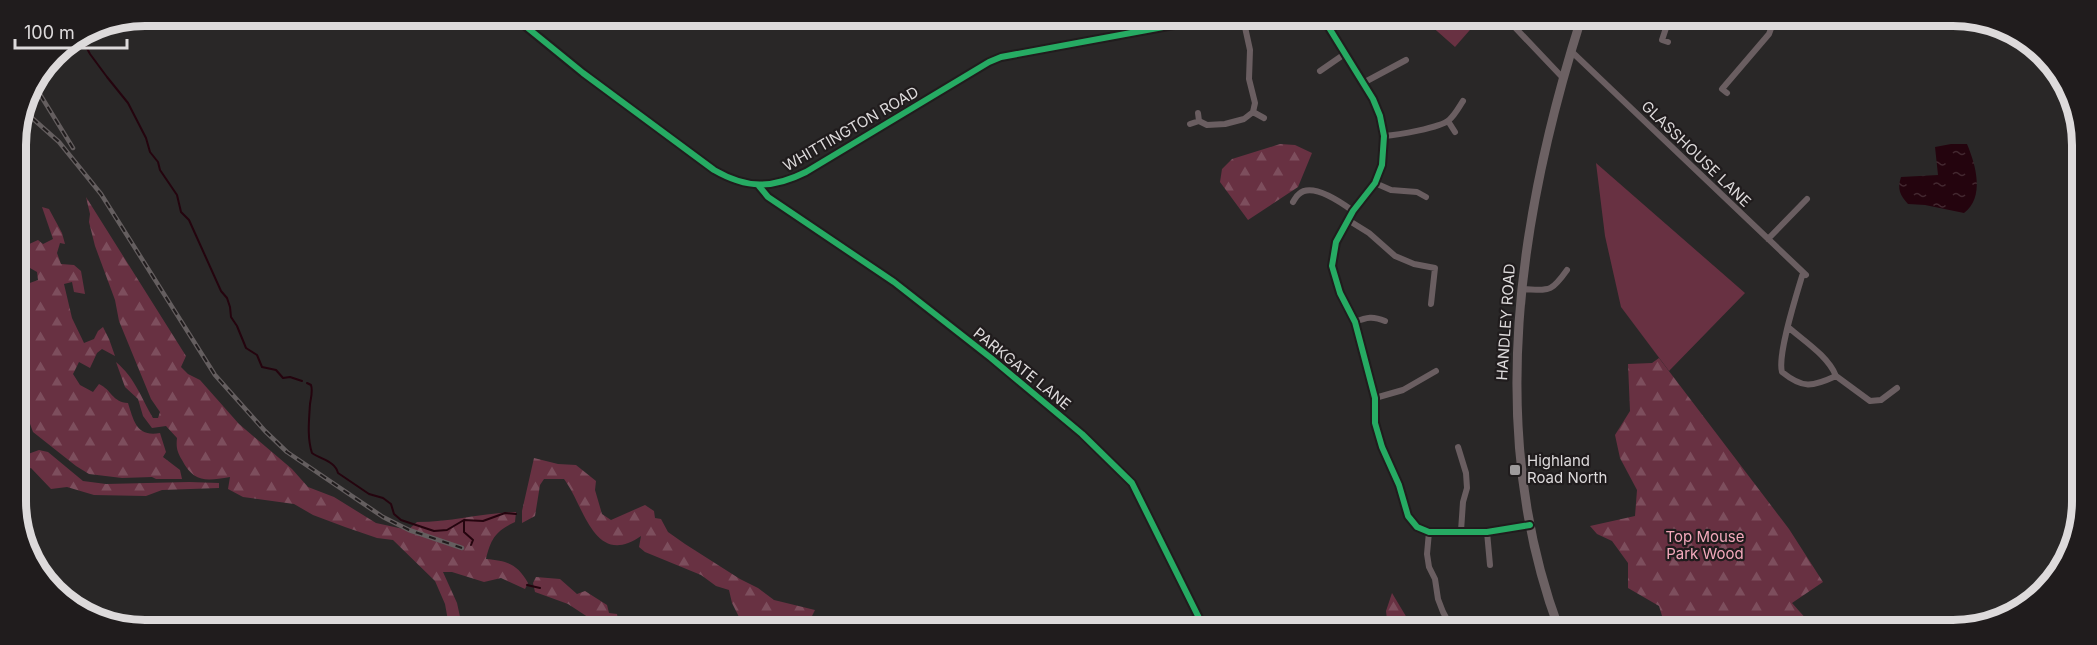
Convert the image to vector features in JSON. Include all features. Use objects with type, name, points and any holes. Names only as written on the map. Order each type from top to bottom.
[{"type":"main road","name":"HANDLEY ROAD","points":[[1555,619],[1530,525],[1523,480],[1517,415],[1517,346],[1521,289],[1532,214],[1547,140],[1579,26]]},
{"type":"street","name":"WHITTINGTON ROAD","points":[[525,26],[583,73],[714,170],[729,178],[759,186],[780,182],[806,172],[1001,57],[1166,26]]},
{"type":"street","points":[[1190,124],[1198,121],[1208,125],[1225,124],[1244,119],[1253,112],[1255,103],[1249,79],[1250,50],[1245,26]]},
{"type":"street","points":[[1332,26],[1329,28],[1373,99],[1380,116],[1384,136],[1382,165],[1375,183],[1353,211],[1336,242],[1332,266],[1340,293],[1355,322],[1375,398],[1376,423],[1382,447],[1400,485],[1408,516],[1417,527],[1429,532],[1487,532],[1530,525]]},
{"type":"street","points":[[1514,26],[1563,78]]},
{"type":"street","points":[[1667,26],[1662,40],[1668,42]]},
{"type":"street","points":[[1727,93],[1722,89],[1769,34],[1772,26]]},
{"type":"street","name":"GLASSHOUSE LANE","points":[[1571,51],[1804,274],[1788,327]]},
{"type":"street","points":[[1320,71],[1346,53]]},
{"type":"street","points":[[1363,83],[1406,60]]},
{"type":"street","points":[[1384,136],[1407,134],[1448,121],[1463,101]]},
{"type":"street","points":[[1253,112],[1264,118]]},
{"type":"street","points":[[1198,113],[1198,121]]},
{"type":"street","points":[[1448,121],[1455,132]]},
{"type":"street","points":[[1375,183],[1391,190],[1417,192],[1426,197]]},
{"type":"street","name":"PARKGATE LANE","points":[[759,186],[768,196],[894,282],[991,358],[1082,434],[1132,483],[1200,619]]},
{"type":"street","points":[[1293,202],[1304,191],[1325,193],[1353,211]]},
{"type":"street","points":[[1768,239],[1807,199]]},
{"type":"street","points":[[1348,220],[1369,233],[1395,256],[1414,264],[1435,268],[1431,304]]},
{"type":"street","points":[[1521,289],[1554,288],[1567,270]]},
{"type":"street","points":[[1355,322],[1375,316],[1385,321]]},
{"type":"street","points":[[1836,376],[1810,385],[1799,384],[1782,372],[1780,358],[1788,327],[1825,360],[1836,376],[1870,401],[1881,400],[1897,388]]},
{"type":"street","points":[[1375,398],[1403,390],[1436,371]]},
{"type":"street","points":[[1458,447],[1466,473],[1467,488],[1463,502],[1461,531]]},
{"type":"street","points":[[1429,532],[1427,554],[1429,567],[1435,579],[1440,605],[1447,619]]},
{"type":"street","points":[[1487,532],[1490,565]]},
{"type":"green space","points":[[1431,26],[1473,26],[1455,47]]},
{"type":"green space","points":[[1280,144],[1295,145],[1312,153],[1298,187],[1248,220],[1220,182],[1222,169],[1232,159]]},
{"type":"green space","points":[[1596,163],[1745,293],[1669,371],[1621,307],[1605,236]]},
{"type":"green space","points":[[86,197],[186,356],[181,367],[188,374],[200,380],[239,424],[292,469],[308,487],[334,497],[376,523],[408,530],[417,522],[516,512],[515,522],[499,532],[492,540],[486,559],[505,562],[515,567],[528,583],[525,589],[501,578],[484,582],[452,572],[443,572],[457,603],[461,620],[448,620],[445,604],[435,581],[393,540],[377,538],[345,527],[313,515],[294,504],[243,497],[228,489],[230,477],[202,479],[191,473],[179,454],[177,438],[166,426],[152,428],[143,416],[138,399],[125,387],[116,362],[133,381],[153,418],[158,418],[160,412],[151,399],[119,321],[115,300],[95,246],[89,222],[90,214]]},
{"type":"green space","points":[[42,207],[49,209],[62,233],[65,244],[60,243],[57,253],[61,264],[74,265],[81,271],[85,294],[74,292],[72,282],[64,284],[72,318],[84,343],[94,339],[103,327],[115,356],[102,349],[97,353],[90,368],[79,362],[73,374],[80,385],[93,392],[99,384],[115,398],[128,403],[135,422],[141,430],[152,434],[160,433],[166,452],[163,457],[180,470],[182,479],[122,478],[89,474],[33,432],[26,413],[26,285],[38,280],[37,272],[26,266],[26,245],[38,240],[43,244],[53,239]]},
{"type":"green space","name":"Top Mouse Park Wood","points":[[1659,358],[1789,529],[1823,582],[1792,603],[1806,619],[1663,619],[1659,606],[1628,588],[1628,563],[1612,541],[1597,534],[1590,526],[1635,516],[1637,490],[1620,458],[1615,435],[1630,411],[1628,364],[1652,363]]},
{"type":"green space","points":[[39,450],[48,452],[83,481],[106,484],[219,483],[219,488],[162,490],[146,496],[94,495],[67,487],[51,489],[31,468],[26,470],[26,455]]},
{"type":"green space","points":[[534,458],[558,464],[576,465],[596,481],[595,490],[602,514],[611,520],[645,505],[654,511],[655,518],[661,519],[668,532],[774,600],[815,610],[811,618],[801,616],[801,620],[740,620],[732,603],[729,590],[716,586],[701,575],[645,552],[639,547],[641,536],[625,544],[612,545],[601,539],[592,530],[564,479],[544,479],[540,485],[535,516],[522,523],[522,511]]},
{"type":"green space","points":[[536,577],[560,579],[577,594],[585,591],[607,605],[609,613],[617,614],[618,620],[592,620],[568,604],[535,592],[533,583]]},
{"type":"green space","points":[[1392,593],[1408,619],[1387,619],[1386,611]]},
{"type":"water","points":[[1967,144],[1976,171],[1977,190],[1971,207],[1964,213],[1908,204],[1900,192],[1901,177],[1938,175],[1935,147]]},
{"type":"waterway","points":[[84,42],[90,54],[128,103],[146,138],[150,152],[177,195],[181,212],[189,220],[221,291],[227,298],[231,317],[246,348],[257,355],[262,367],[276,370],[283,378],[290,377],[302,381]]},
{"type":"waterway","points":[[307,383],[311,385],[312,390],[309,429],[312,453],[331,463],[338,473],[369,494],[383,498],[391,504],[394,514],[401,520],[434,531],[447,530],[464,520],[483,521],[505,513],[516,514]]},
{"type":"waterway","points":[[464,520],[464,532],[473,540],[471,545]]},
{"type":"waterway","points":[[527,585],[540,588]]},
{"type":"railway","points":[[38,92],[73,148]]},
{"type":"railway","points":[[30,116],[59,142],[101,194],[215,375],[265,431],[287,452],[383,517],[409,530],[462,548]]},
{"type":"cycle path","points":[[525,26],[583,73],[714,170],[738,181],[760,184],[782,182],[806,172],[1001,57],[1169,26]]},
{"type":"cycle path","points":[[1328,26],[1373,99],[1380,116],[1384,136],[1382,165],[1375,183],[1353,211],[1336,242],[1332,266],[1340,293],[1355,322],[1375,398],[1375,423],[1382,447],[1399,485],[1408,516],[1417,527],[1429,532],[1487,532],[1530,525]]},
{"type":"cycle path","points":[[759,186],[768,197],[894,282],[991,358],[1082,434],[1132,483],[1200,619]]},
{"type":"place","name":"Highland Road North","points":[[1515,470]]}]
